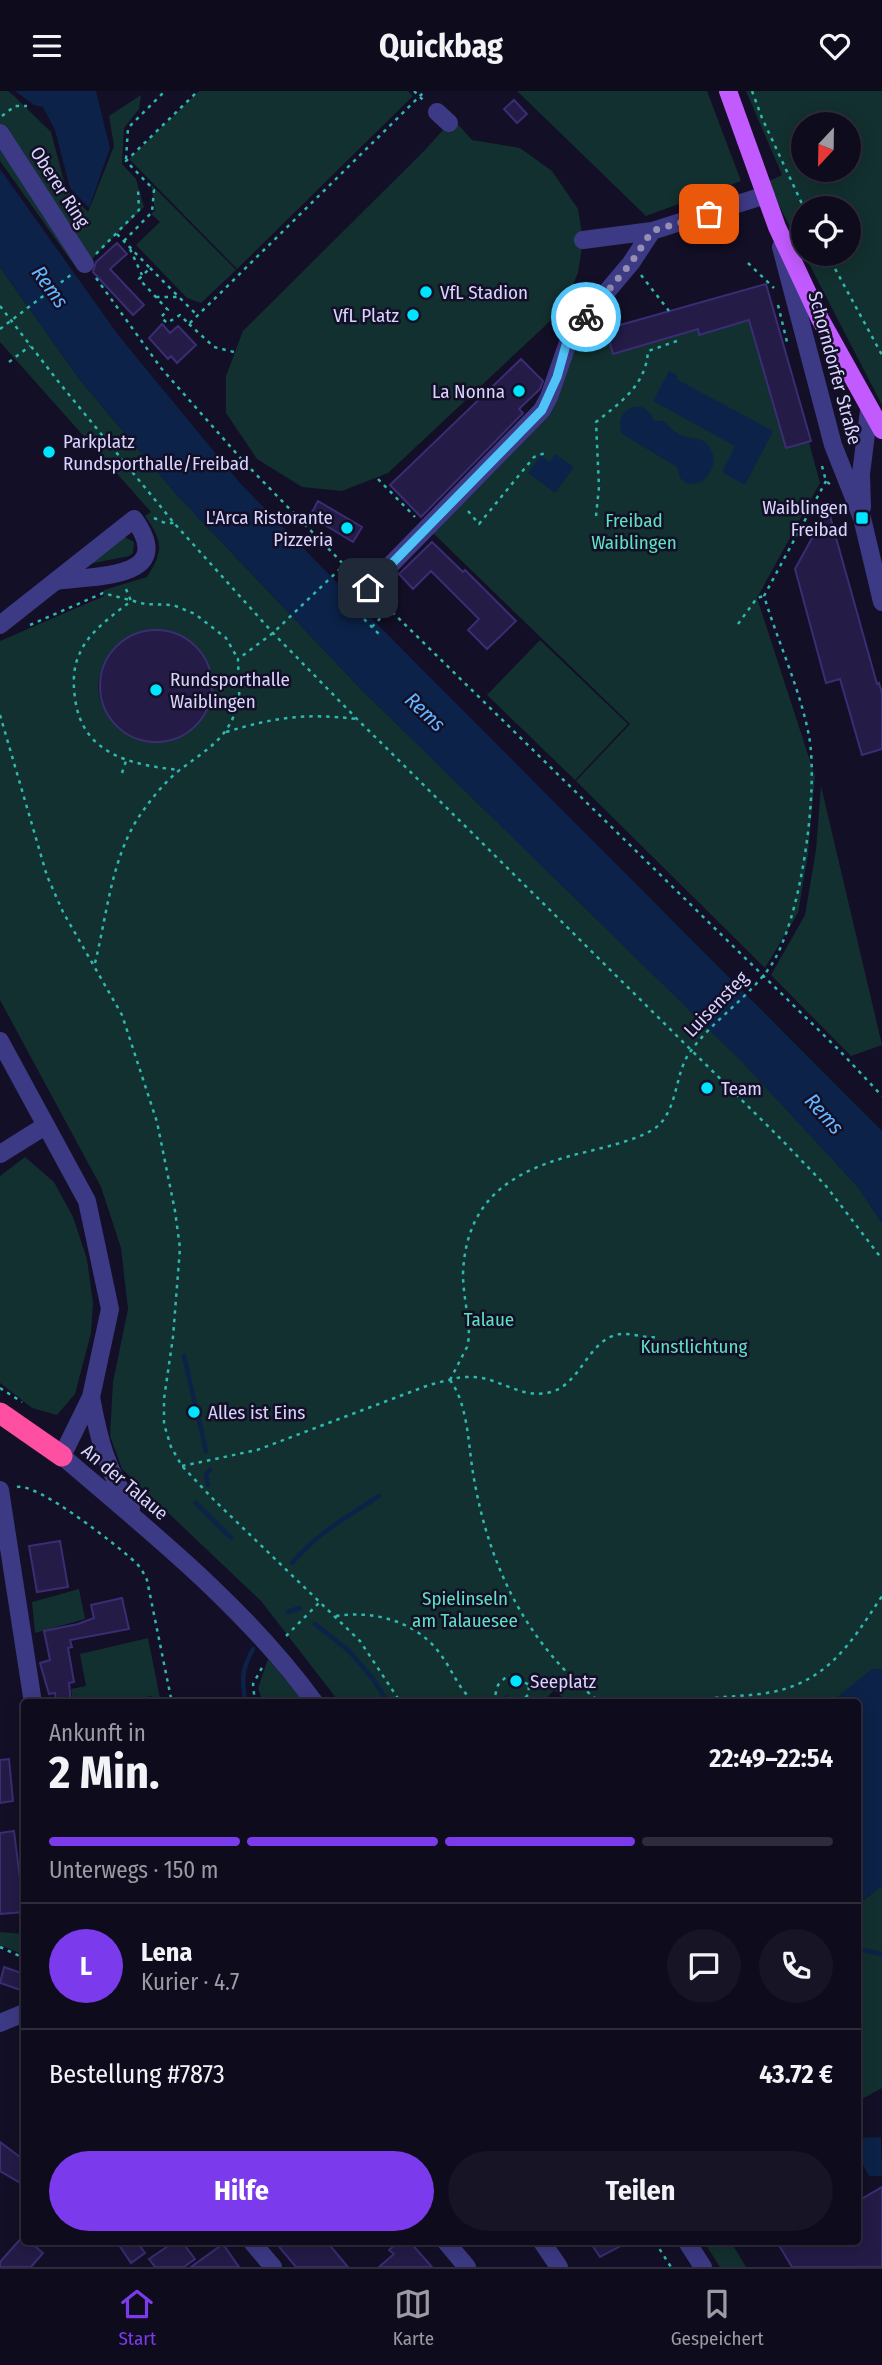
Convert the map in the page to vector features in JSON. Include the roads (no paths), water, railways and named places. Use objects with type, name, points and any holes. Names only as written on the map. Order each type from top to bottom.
[{"type":"highway","points":[[0,1413],[62,1456]]},
{"type":"main road","name":"Schorndorfer Straße","points":[[728,91],[761,197],[819,317],[869,409]]},
{"type":"main road","points":[[869,409],[882,430]]},
{"type":"street","name":"Oberer Ring","points":[[0,133],[85,264]]},
{"type":"street","points":[[583,240],[647,238],[761,197]]},
{"type":"street","name":"Schorndorfer Straße","points":[[777,227],[805,347],[833,445],[862,518],[882,602]]},
{"type":"street","points":[[368,588],[542,410],[550,397],[571,334],[601,300],[647,238]]},
{"type":"street","name":"Schorndorfer Straße","points":[[862,518],[861,474],[869,409]]},
{"type":"street","points":[[0,625],[134,519],[145,533],[147,557],[135,568],[120,573],[57,581]]},
{"type":"street","name":"An der Talaue","points":[[0,1041],[87,1201],[110,1309],[91,1397],[62,1456],[246,1618],[312,1699]]},
{"type":"street","points":[[0,1154],[45,1126]]},
{"type":"street","points":[[91,1397],[99,1442],[113,1480],[141,1523]]},
{"type":"street","points":[[0,1491],[4,1548],[32,1699]]},
{"type":"street","points":[[0,2023],[21,2014]]},
{"type":"street","points":[[254,2245],[272,2267]]},
{"type":"street","points":[[449,2245],[467,2267]]},
{"type":"street","points":[[544,2245],[559,2267]]},
{"type":"street","points":[[689,2245],[703,2267]]},
{"type":"water","points":[[15,91],[96,91],[110,148],[89,208],[70,188],[55,130],[43,107],[34,105]]},
{"type":"water","name":"Rems","points":[[0,169],[119,336],[240,483],[882,1131],[882,1223],[858,1187],[740,1060],[362,690],[177,495],[80,380],[0,267]]},
{"type":"water","points":[[669,371],[678,376],[676,379],[773,431],[745,485],[722,472],[735,446],[653,401]]},
{"type":"water","points":[[642,407],[651,414],[654,421],[665,422],[681,435],[701,440],[708,445],[712,451],[713,465],[707,477],[695,484],[688,484],[680,478],[677,467],[622,434],[620,423],[623,414],[631,408]]},
{"type":"water","points":[[555,454],[574,467],[555,493],[528,473],[541,455],[550,462]]},
{"type":"water","points":[[873,1668],[882,1670],[882,1886],[861,1902],[861,1699],[835,1699]]},
{"type":"water","points":[[881,2137],[882,2176],[869,2176],[861,2161],[861,2138]]},
{"type":"waterway","points":[[184,1356],[206,1451]]},
{"type":"waterway","points":[[208,1485],[206,1474],[210,1470]]},
{"type":"waterway","points":[[292,1563],[322,1534],[379,1496]]},
{"type":"waterway","points":[[196,1503],[231,1538]]},
{"type":"waterway","points":[[288,1612],[300,1608]]},
{"type":"waterway","points":[[315,1624],[348,1650],[374,1680],[386,1699]]},
{"type":"waterway","points":[[245,1699],[244,1675],[253,1649]]},
{"type":"waterway","points":[[861,1950],[882,1954]]},
{"type":"place","name":"VfL Stadion","points":[[426,292]]},
{"type":"place","name":"VfL Platz","points":[[413,315]]},
{"type":"place","name":"La Nonna","points":[[519,391]]},
{"type":"place","name":"Parkplatz Rundsporthalle/Freibad","points":[[49,452]]},
{"type":"place","name":"Waiblingen Freibad","points":[[862,518]]},
{"type":"place","name":"L'Arca Ristorante Pizzeria","points":[[347,528]]},
{"type":"place","name":"Rundsporthalle Waiblingen","points":[[156,690]]},
{"type":"place","name":"Team","points":[[707,1088]]},
{"type":"place","name":"Alles ist Eins","points":[[194,1412]]},
{"type":"place","name":"Seeplatz","points":[[516,1681]]},
{"type":"park label","name":"Freibad Waiblingen","points":[[634,531]]},
{"type":"park label","name":"Talaue","points":[[489,1319]]},
{"type":"park label","name":"Kunstlichtung","points":[[694,1346]]},
{"type":"park label","name":"Spielinseln am Talauesee","points":[[465,1609]]}]
